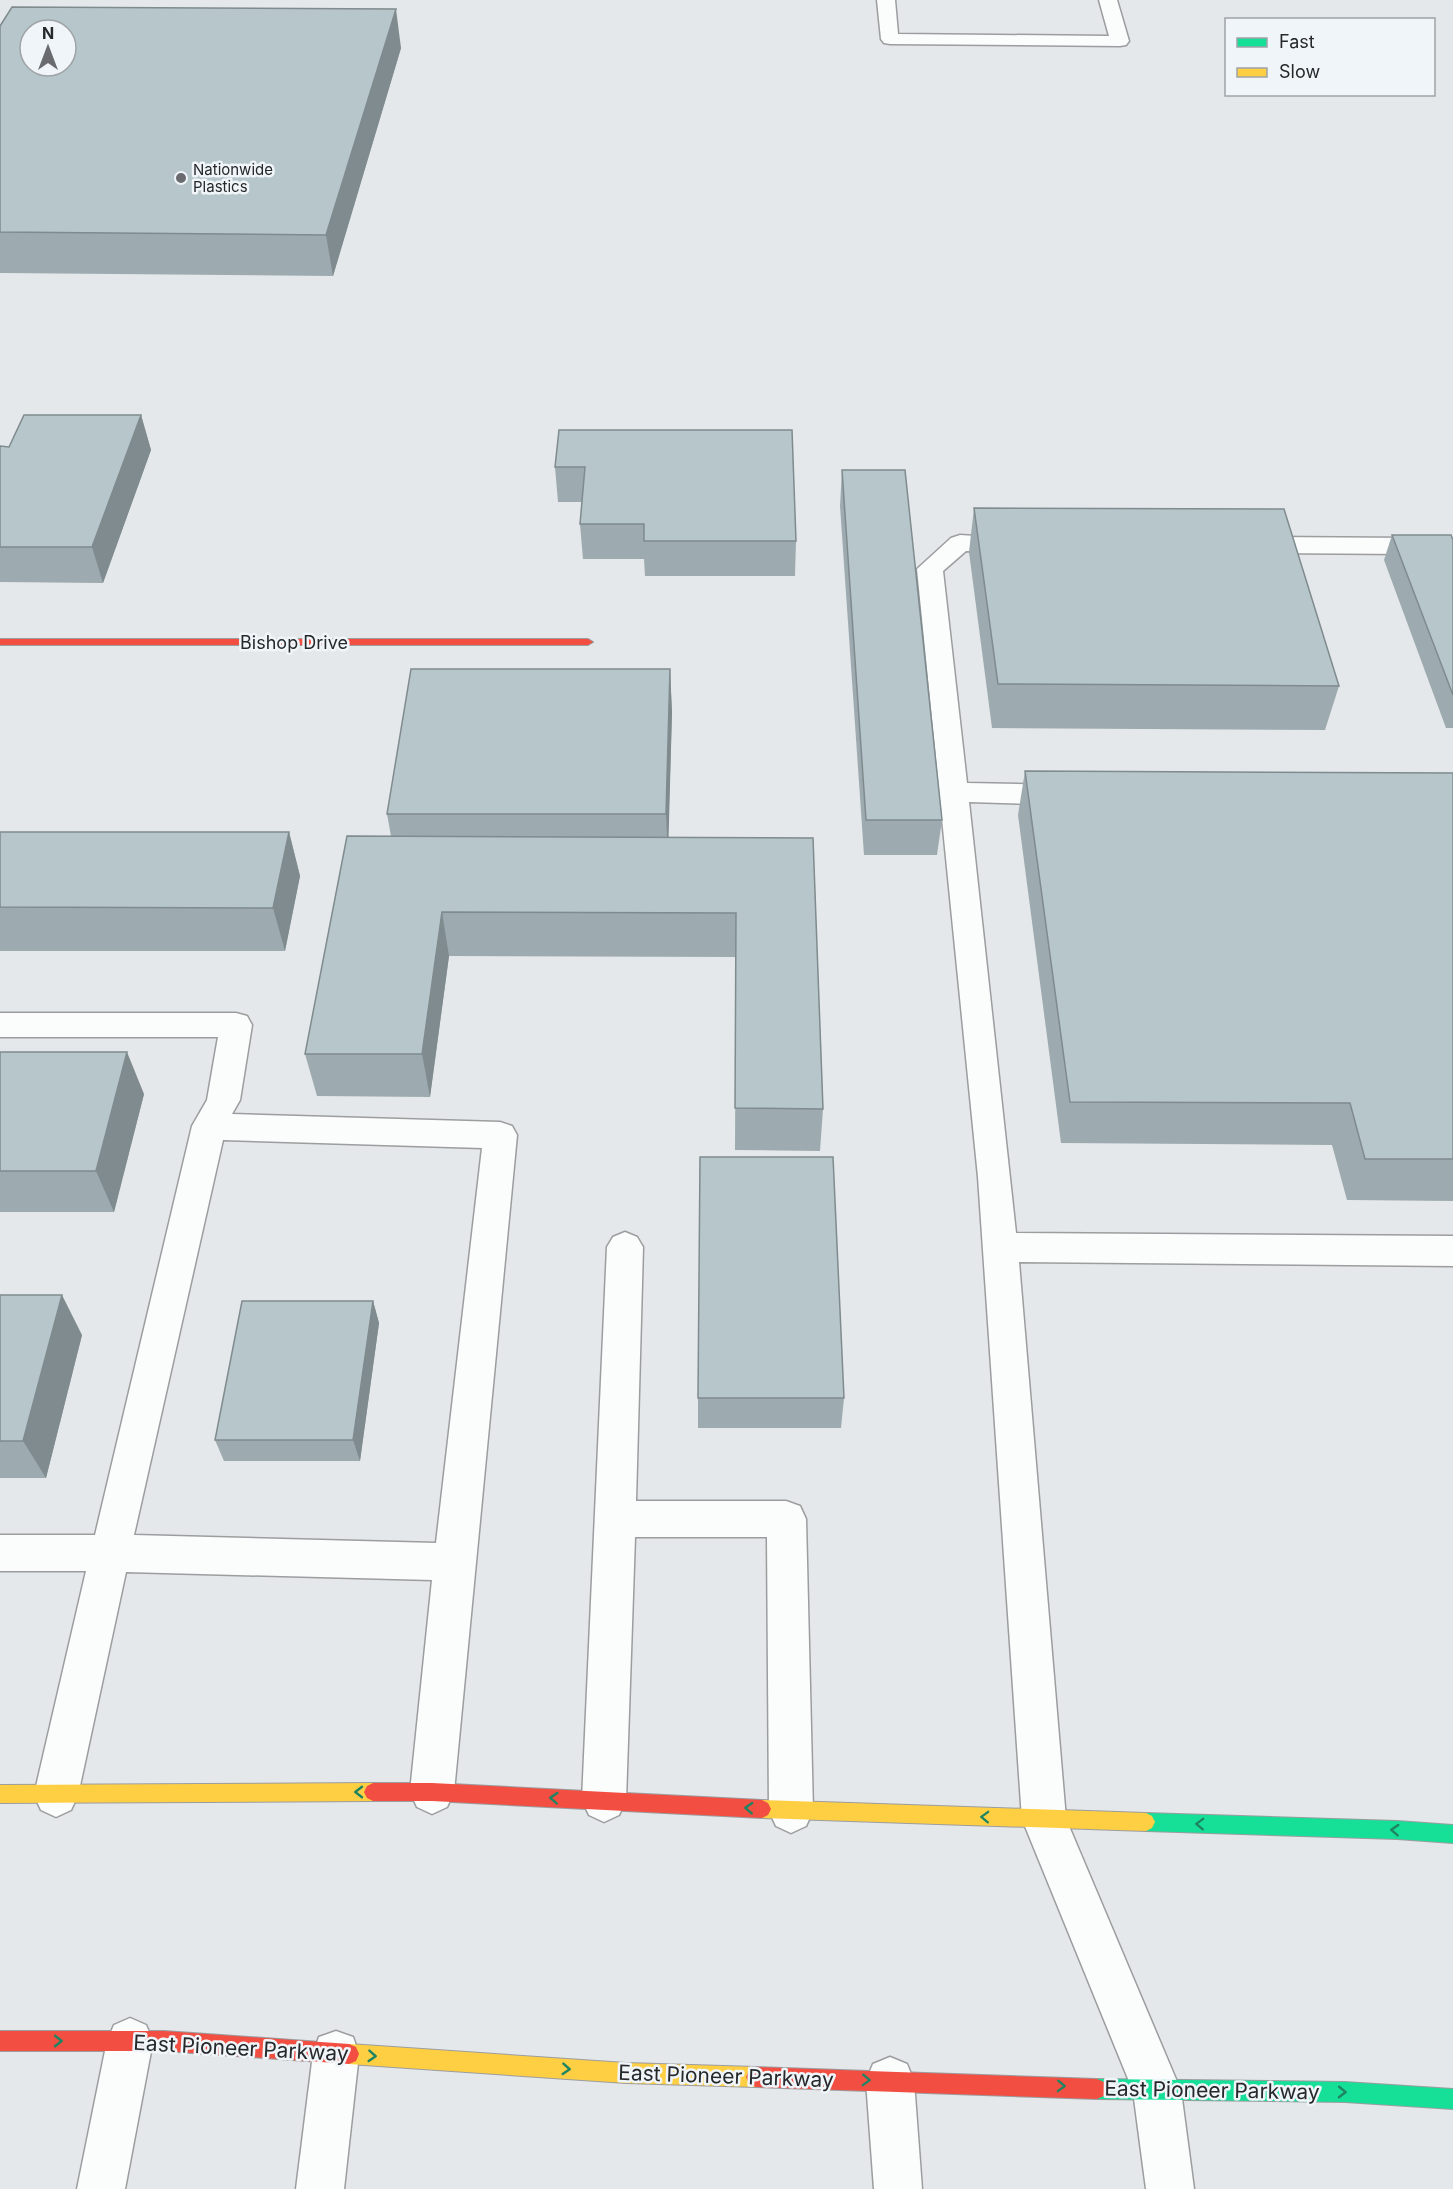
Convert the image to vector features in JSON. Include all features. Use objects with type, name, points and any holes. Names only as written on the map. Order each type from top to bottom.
[{"type":"main road","name":"Bishop Drive","points":[[0,642],[588,642]]},
{"type":"main road","points":[[0,1794],[432,1792],[791,1811],[1385,1829],[1453,1834]]},
{"type":"main road","name":"East Pioneer Parkway","points":[[0,2041],[164,2041],[626,2073],[1157,2091],[1346,2092],[1453,2099]]},
{"type":"lane","points":[[886,0],[891,39],[1120,41],[1108,0]]},
{"type":"lane","points":[[1043,544],[960,543],[930,569],[995,1177],[1044,1819],[1157,2091],[1170,2189]]},
{"type":"lane","points":[[1233,545],[1411,546],[1453,564]]},
{"type":"lane","points":[[954,792],[1097,796]]},
{"type":"lane","points":[[0,1025],[236,1025],[223,1100],[209,1126],[56,1795]]},
{"type":"lane","points":[[209,1126],[500,1135],[453,1562],[432,1792]]},
{"type":"lane","points":[[604,1800],[625,1247]]},
{"type":"lane","points":[[1000,1247],[1453,1251]]},
{"type":"lane","points":[[616,1519],[786,1519],[791,1811]]},
{"type":"lane","points":[[0,1553],[110,1553],[453,1562]]},
{"type":"lane","points":[[100,2189],[130,2041]]},
{"type":"lane","points":[[320,2189],[336,2054]]},
{"type":"lane","points":[[890,2081],[898,2189]]},
{"type":"building","name":"Nationwide Plastics","points":[[12,7],[396,9],[326,235],[0,232],[0,26]]},
{"type":"building","points":[[24,415],[141,415],[92,547],[0,547],[0,446],[9,447]]},
{"type":"building","points":[[559,430],[792,430],[796,541],[644,541],[644,524],[580,524],[585,467],[555,467]]},
{"type":"building","points":[[842,470],[905,470],[942,820],[866,820]]},
{"type":"building","points":[[974,508],[1284,509],[1339,686],[998,684]]},
{"type":"building","points":[[1392,535],[1451,535],[1453,540],[1453,695]]},
{"type":"building","points":[[411,669],[670,669],[666,814],[387,814]]},
{"type":"building","points":[[1025,771],[1453,773],[1453,1159],[1365,1159],[1350,1103],[1070,1102]]},
{"type":"building","points":[[0,832],[289,832],[273,908],[0,907]]},
{"type":"building","points":[[347,836],[813,838],[823,1109],[735,1108],[736,913],[442,912],[422,1054],[305,1054]]},
{"type":"building","points":[[0,1052],[127,1052],[96,1171],[0,1171]]},
{"type":"building","points":[[700,1157],[833,1157],[844,1398],[698,1398]]},
{"type":"building","points":[[0,1295],[62,1295],[23,1441],[0,1441]]},
{"type":"building","points":[[242,1301],[373,1301],[353,1440],[215,1440]]},
{"type":"traffic: fast","points":[[1146,1822],[1397,1830],[1453,1834]]},
{"type":"traffic: fast","points":[[1097,2089],[1345,2092],[1453,2099]]},
{"type":"traffic: slow","points":[[0,1794],[373,1792]]},
{"type":"traffic: slow","points":[[762,1809],[1146,1822]]},
{"type":"traffic: slow","points":[[349,2054],[626,2073],[756,2077]]},
{"type":"traffic: jam","points":[[0,642],[588,642]]},
{"type":"traffic: jam","points":[[373,1792],[432,1792],[762,1809]]},
{"type":"traffic: jam","points":[[0,2041],[164,2041],[349,2054]]},
{"type":"traffic: jam","points":[[756,2077],[1097,2089]]},
{"type":"place","name":"Nationwide Plastics","points":[[181,178]]}]
